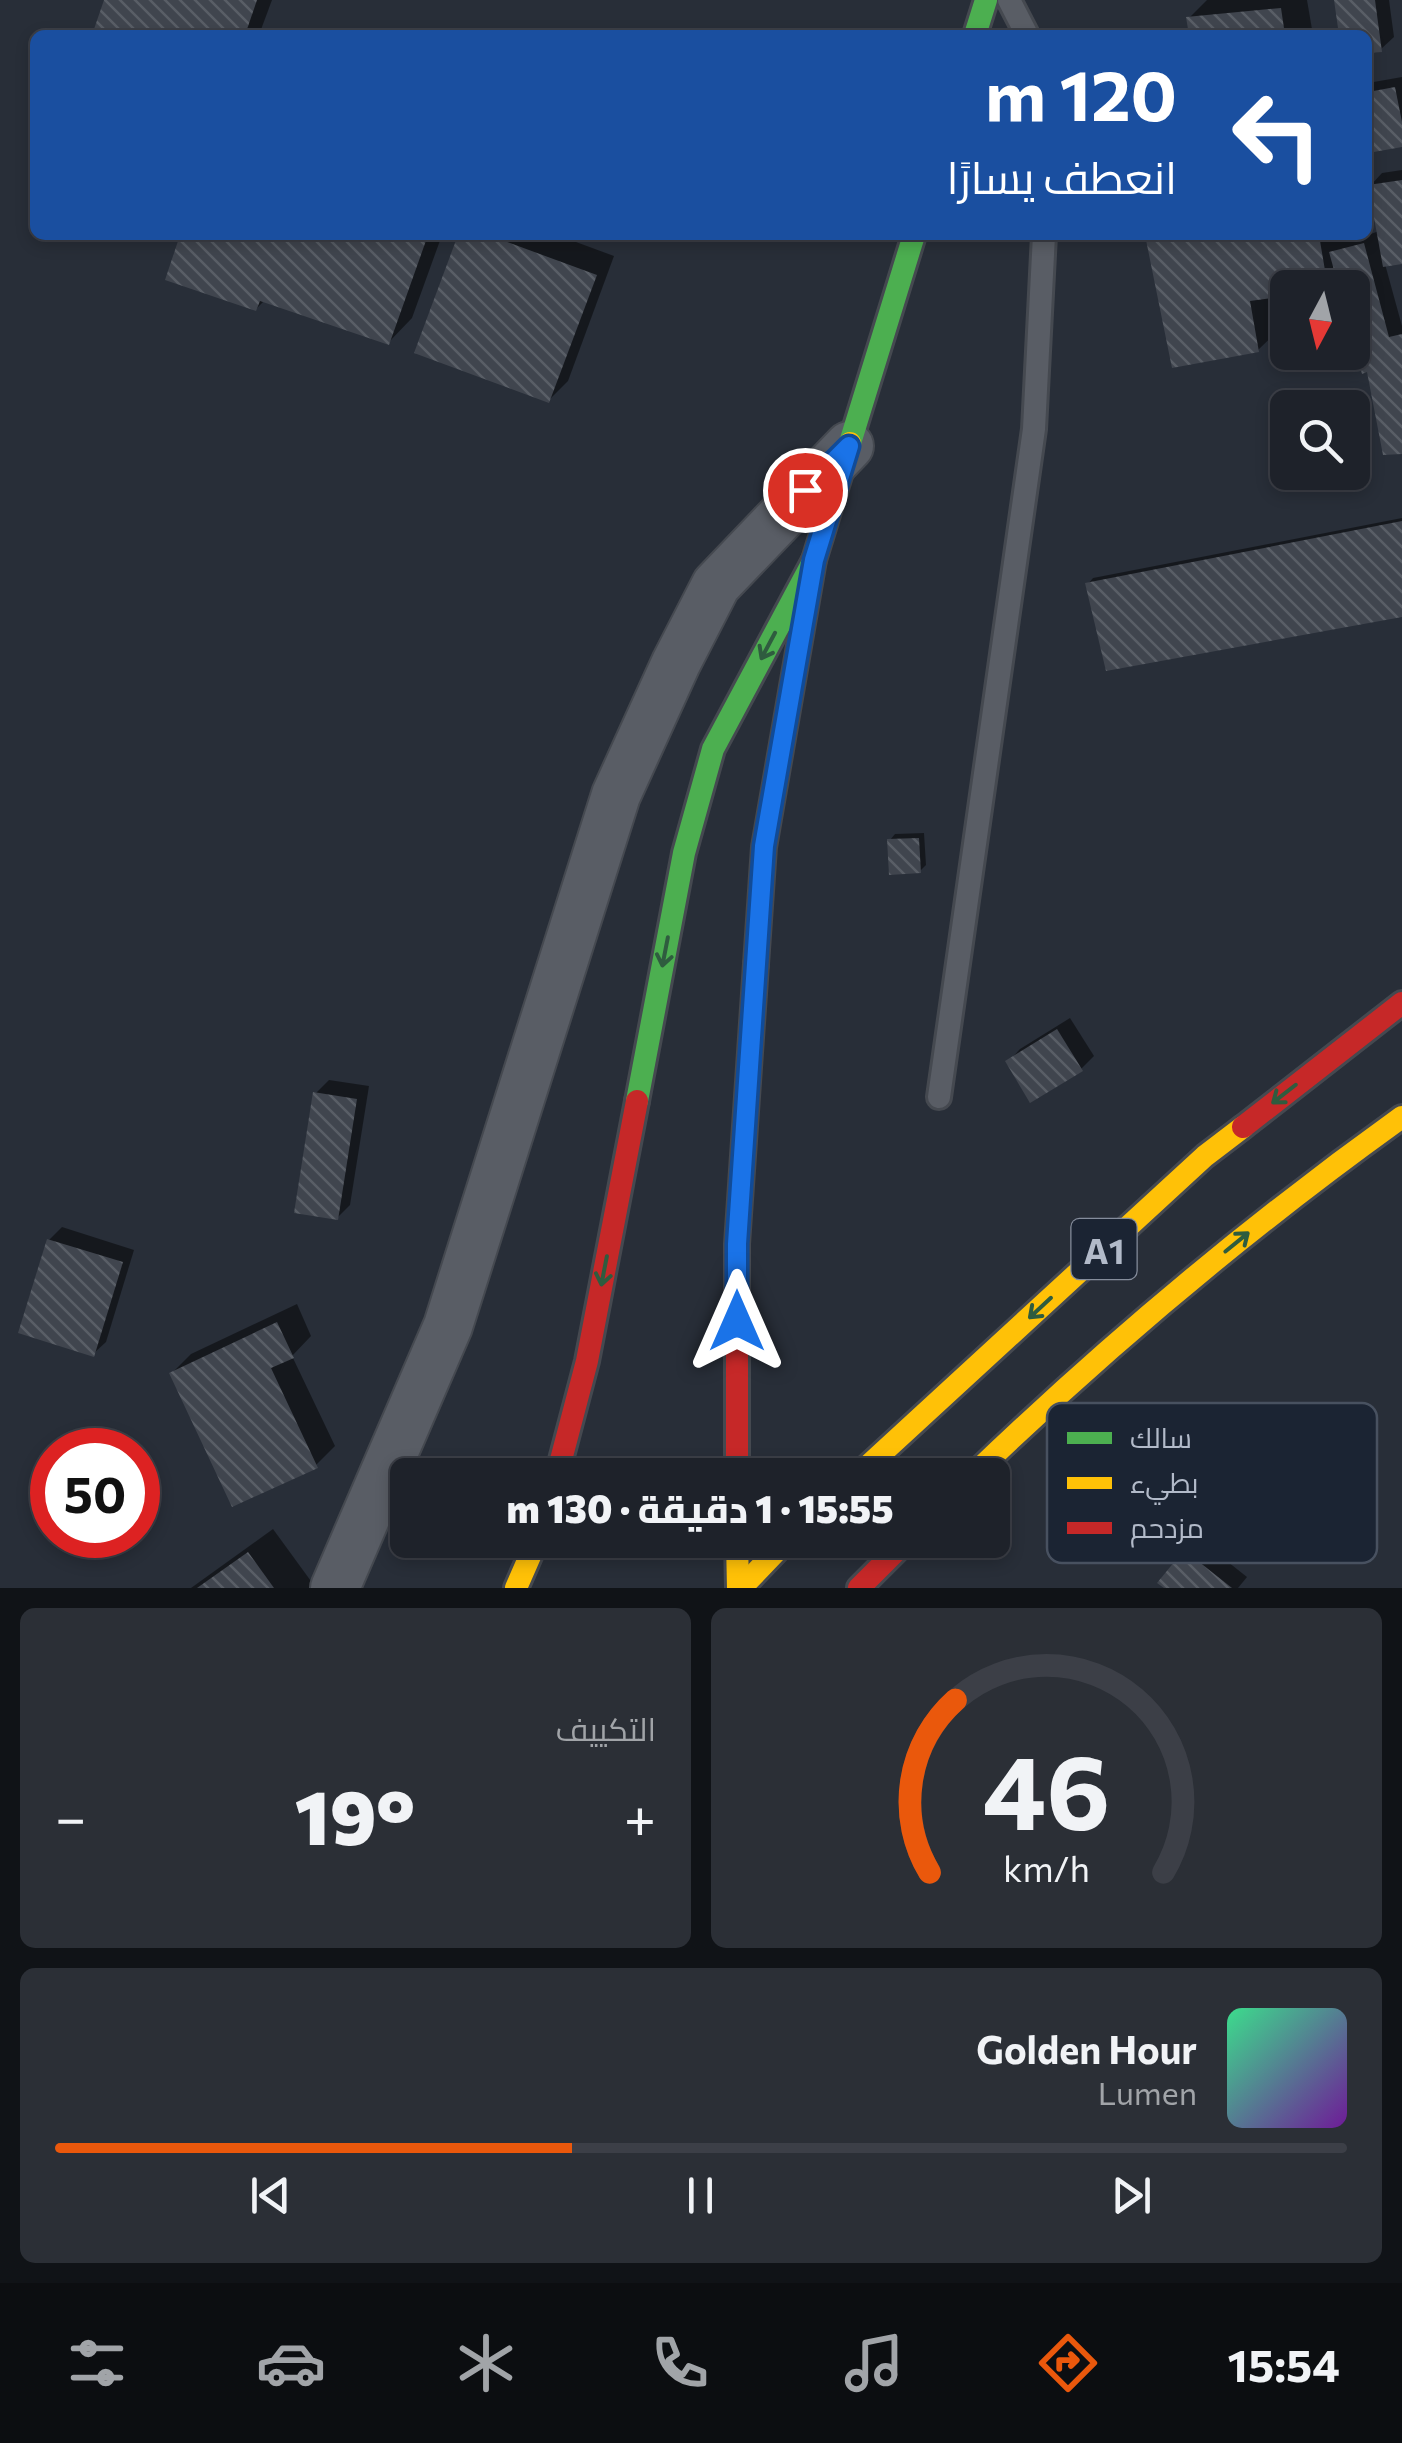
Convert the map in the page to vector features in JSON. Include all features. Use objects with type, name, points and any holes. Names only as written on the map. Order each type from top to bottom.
[{"type":"main road","points":[[977,30],[986,0]]},
{"type":"main road","points":[[737,1458],[737,1244],[764,846],[814,560],[912,240]]},
{"type":"main road","points":[[561,1458],[587,1361],[684,853],[708,766],[713,749],[814,560]]},
{"type":"main road","name":"A1","points":[[876,1458],[1205,1156],[1402,1003]]},
{"type":"main road","name":"A1","points":[[1048,1403],[1161,1303],[1329,1168],[1402,1116]]},
{"type":"main road","name":"A1","points":[[990,1458],[1047,1404]]},
{"type":"main road","points":[[516,1588],[529,1558]]},
{"type":"main road","points":[[738,1558],[739,1588]]},
{"type":"main road","points":[[739,1588],[769,1558]]},
{"type":"main road","points":[[859,1588],[890,1558]]},
{"type":"street","points":[[335,1588],[448,1326],[616,794],[716,584],[849,446]]},
{"type":"lane","points":[[1009,0],[1024,30]]},
{"type":"lane","points":[[939,1097],[1034,430],[1044,240]]},
{"type":"building","points":[[104,0],[257,0],[247,30],[94,30]]},
{"type":"building","points":[[1334,0],[1375,0],[1382,52],[1372,53],[1372,30],[1338,30]]},
{"type":"building","points":[[1281,8],[1284,30],[1188,30],[1186,17]]},
{"type":"building","points":[[1395,87],[1402,147],[1372,152],[1372,91]]},
{"type":"building","points":[[1402,180],[1402,264],[1383,267],[1372,184]]},
{"type":"building","points":[[178,240],[426,240],[389,345],[260,301],[256,311],[165,280]]},
{"type":"building","points":[[456,240],[502,240],[597,275],[549,403],[414,353]]},
{"type":"building","points":[[1146,240],[1320,240],[1325,270],[1270,270],[1270,298],[1250,301],[1259,352],[1172,368]]},
{"type":"building","points":[[1364,243],[1389,337],[1402,334],[1402,454],[1383,455],[1367,372],[1362,374],[1361,370],[1370,370],[1370,270],[1334,270],[1329,252]]},
{"type":"building","points":[[1402,521],[1402,617],[1106,671],[1085,583]]},
{"type":"building","points":[[919,838],[921,873],[889,875],[887,839]]},
{"type":"building","points":[[1057,1029],[1083,1071],[1030,1103],[1005,1061]]},
{"type":"building","points":[[313,1092],[357,1099],[338,1220],[294,1213]]},
{"type":"building","points":[[47,1239],[123,1262],[94,1357],[18,1333]]},
{"type":"building","points":[[277,1322],[294,1358],[271,1368],[318,1468],[232,1507],[169,1373]]},
{"type":"building","points":[[248,1552],[274,1588],[197,1588]]},
{"type":"building","points":[[1173,1563],[1200,1563],[1232,1588],[1164,1588],[1157,1583]]},
{"type":"traffic: fast","points":[[977,30],[986,0]]},
{"type":"traffic: fast","points":[[850,443],[912,240]]},
{"type":"traffic: fast","points":[[637,1101],[684,853],[713,749],[814,560]]},
{"type":"traffic: slow","points":[[756,964],[764,847],[814,560],[850,443]]},
{"type":"traffic: slow","points":[[1051,1403],[1181,1288],[1402,1117]]},
{"type":"traffic: slow","points":[[876,1458],[1205,1156],[1243,1127]]},
{"type":"traffic: slow","points":[[991,1458],[1047,1407]]},
{"type":"traffic: slow","points":[[516,1588],[529,1558]]},
{"type":"traffic: slow","points":[[737,1558],[738,1588]]},
{"type":"traffic: slow","points":[[741,1588],[770,1558]]},
{"type":"traffic: jam","points":[[737,1458],[737,1244],[756,964]]},
{"type":"traffic: jam","points":[[1243,1127],[1402,1003]]},
{"type":"traffic: jam","points":[[561,1458],[587,1361],[637,1101]]},
{"type":"traffic: jam","points":[[859,1588],[889,1558]]},
{"type":"route","points":[[737,1321],[737,1244],[764,846],[814,560],[849,446],[805,490]]}]
